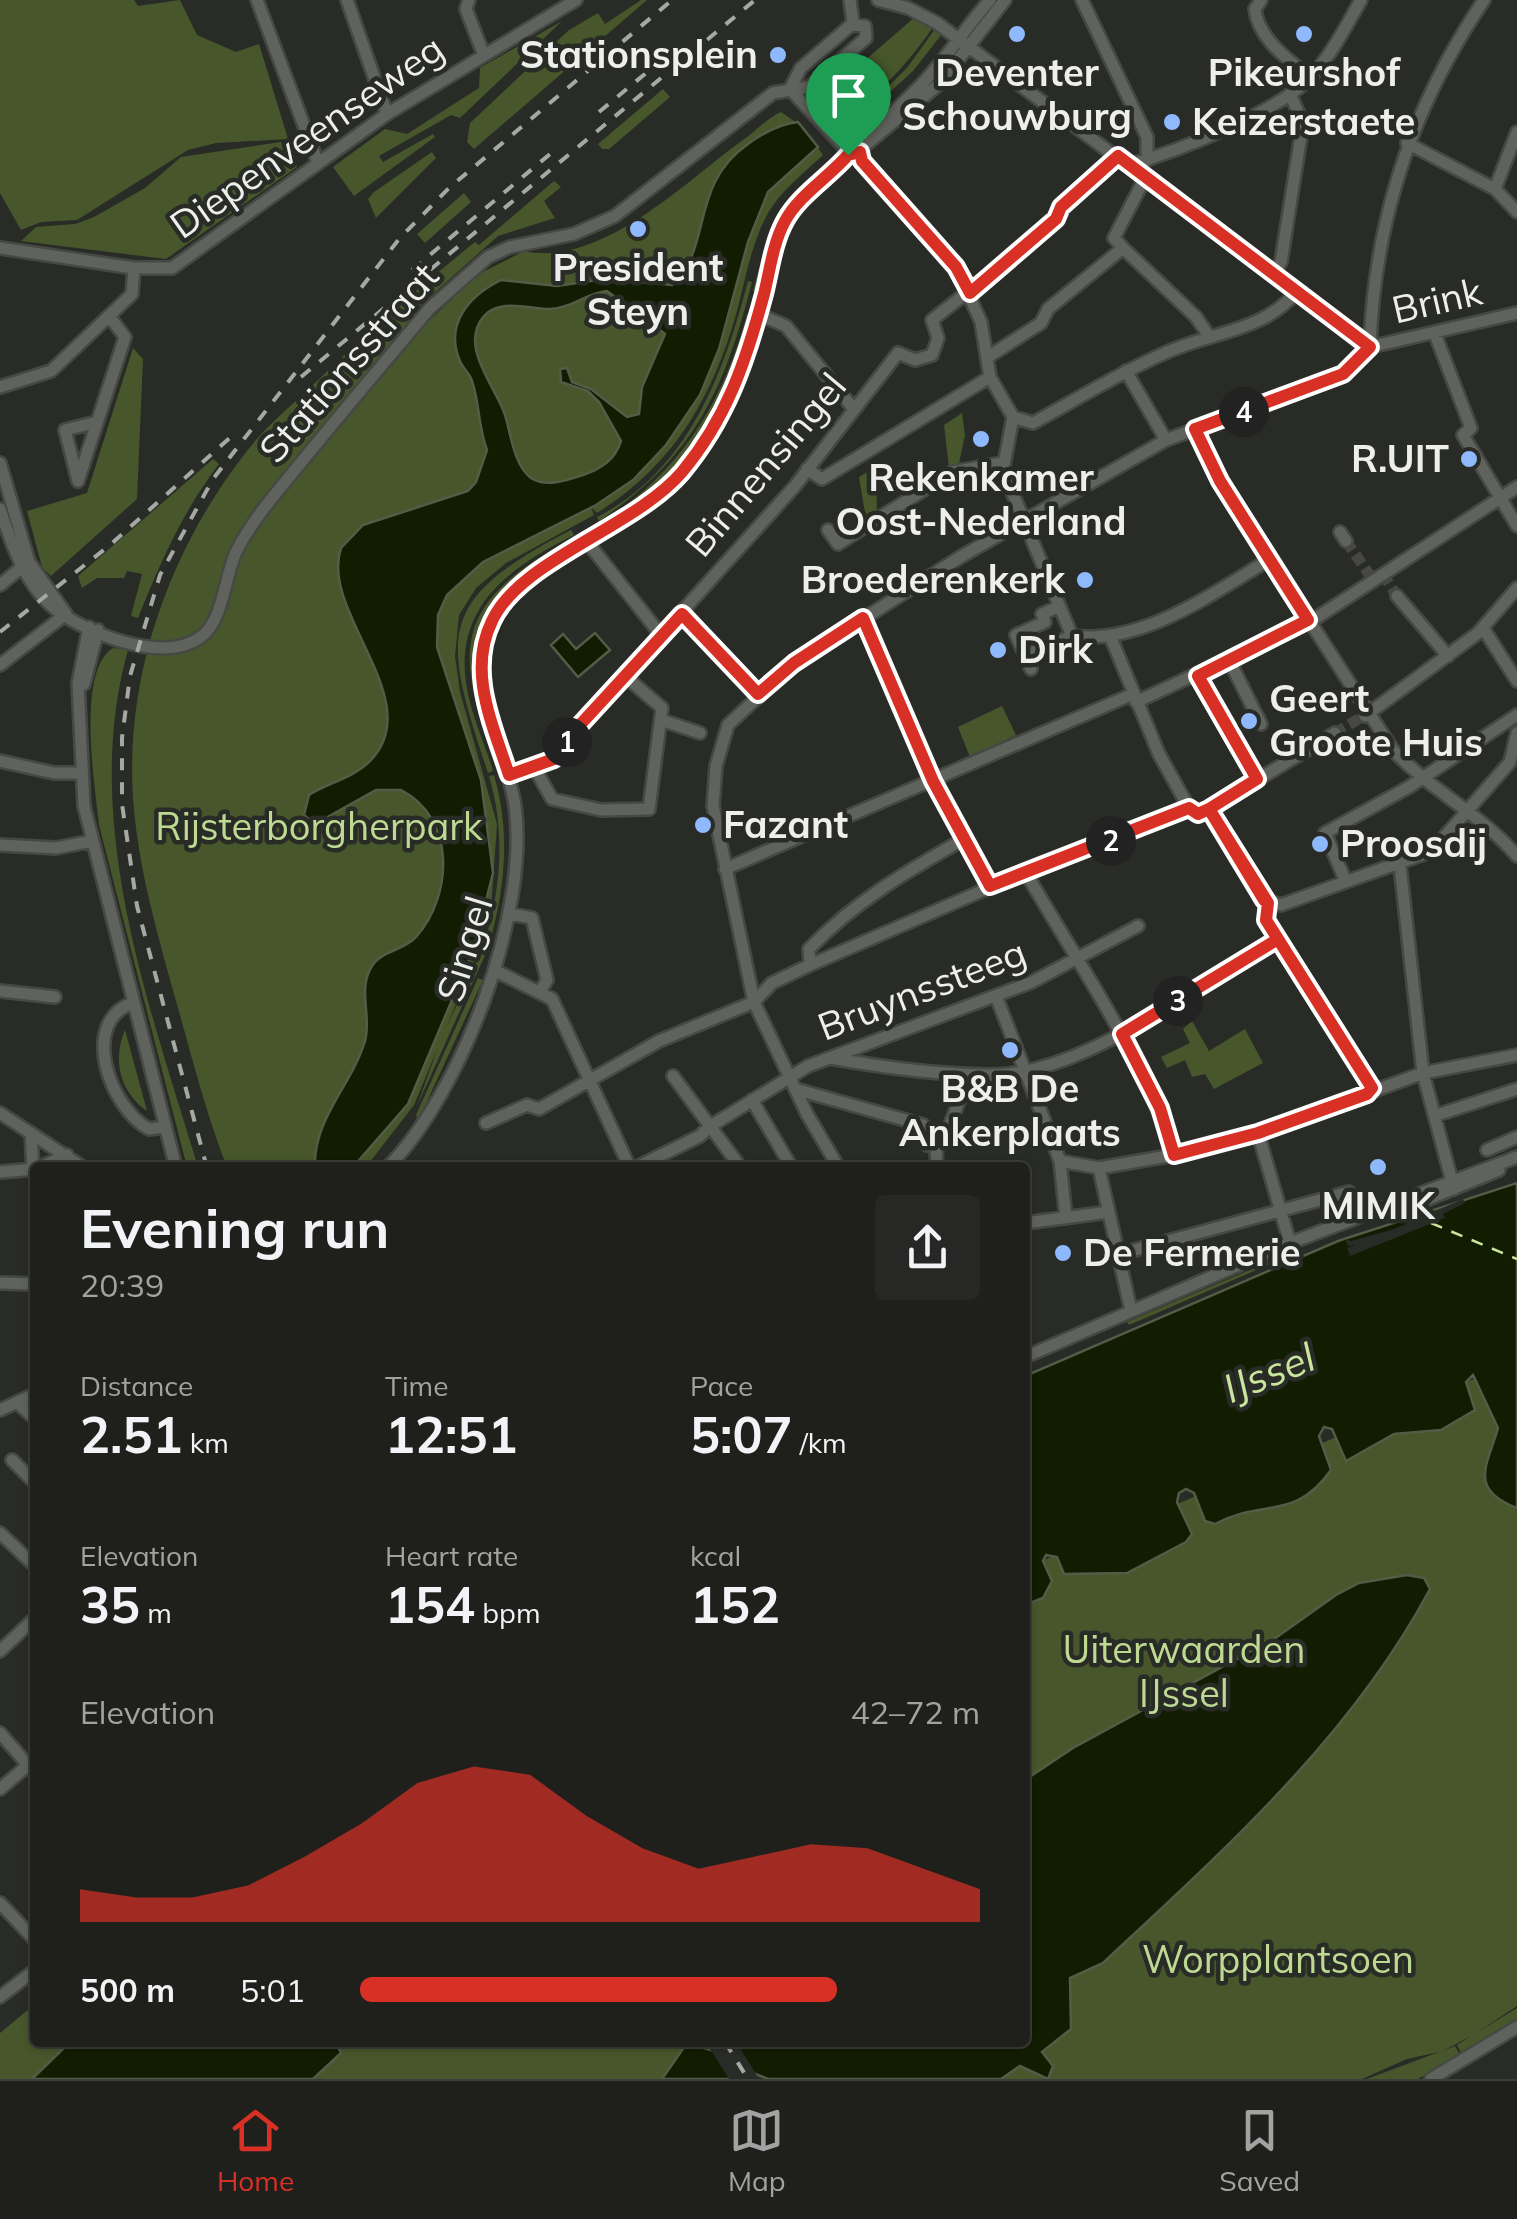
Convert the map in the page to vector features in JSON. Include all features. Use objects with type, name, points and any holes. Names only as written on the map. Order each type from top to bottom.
[{"type":"street","points":[[258,0],[318,162]]},
{"type":"street","points":[[347,0],[387,114]]},
{"type":"street","points":[[468,0],[466,10],[483,52]]},
{"type":"street","points":[[850,0],[853,23]]},
{"type":"street","points":[[878,0],[938,23],[1370,347]]},
{"type":"street","points":[[964,43],[980,33],[1006,0]]},
{"type":"street","points":[[1082,0],[1146,137],[1148,160]]},
{"type":"street","points":[[1261,0],[1254,9],[1259,25],[1278,50],[1310,78]]},
{"type":"street","points":[[970,293],[1056,219],[1061,207],[1123,160],[1148,160],[1194,144],[1290,94],[1310,78],[1362,0]]},
{"type":"street","points":[[836,1162],[754,1002],[714,806],[716,766],[728,725],[794,663],[1024,521],[1166,440],[1343,374],[1370,347],[1378,252],[1408,143],[1484,0]]},
{"type":"street","name":"Diepenveenseweg","points":[[0,248],[134,268],[172,268],[387,114],[569,2]]},
{"type":"street","points":[[964,43],[988,2]]},
{"type":"street","points":[[988,2],[980,33],[988,61]]},
{"type":"street","points":[[853,23],[865,26],[866,38],[809,87],[857,153],[956,267],[970,293],[990,378],[1013,417],[1033,423],[1126,371],[1272,314],[1297,291]]},
{"type":"street","points":[[853,23],[801,68],[790,89],[857,153]]},
{"type":"street","name":"Singel","points":[[392,1162],[422,1126],[440,1092],[494,970],[511,914],[518,836],[509,775],[482,684],[488,631],[516,586],[622,522],[678,476],[706,441],[737,386],[788,216],[907,114],[958,62],[964,43]]},
{"type":"street","name":"Singel","points":[[857,153],[964,43]]},
{"type":"street","points":[[958,62],[988,61]]},
{"type":"street","name":"Stationsstraat","points":[[66,614],[94,628],[109,628],[168,646],[191,642],[208,630],[234,556],[259,515],[430,308],[460,278],[510,247],[574,234],[615,216],[773,92],[809,87]]},
{"type":"street","points":[[1273,273],[1280,262],[1303,123],[1290,94]]},
{"type":"street","points":[[1495,190],[1517,132]]},
{"type":"street","points":[[1408,143],[1495,190],[1517,212]]},
{"type":"street","points":[[1144,178],[1114,238],[1196,317],[1210,336]]},
{"type":"street","points":[[988,357],[1041,323],[1048,309],[1123,248]]},
{"type":"street","points":[[0,388],[51,371],[132,294],[134,268]]},
{"type":"street","name":"Binnensingel","points":[[509,775],[554,759],[807,468],[898,353],[915,360],[932,354],[938,338],[932,320],[970,293]]},
{"type":"street","name":"Brink","points":[[1370,347],[1517,313]]},
{"type":"street","points":[[758,314],[786,326],[853,408]]},
{"type":"street","points":[[97,422],[66,430],[78,481],[97,422],[124,336],[109,316]]},
{"type":"street","points":[[1436,334],[1471,428],[1463,435],[1517,526]]},
{"type":"street","points":[[1126,371],[1166,440]]},
{"type":"street","points":[[807,468],[822,479],[990,378]]},
{"type":"street","points":[[1013,417],[1002,463],[1072,636]]},
{"type":"street","points":[[1195,429],[1269,560],[1365,716],[1420,779],[1470,814],[1517,856]]},
{"type":"street","points":[[828,530],[838,544],[952,472],[1002,463]]},
{"type":"street","points":[[0,464],[26,564]]},
{"type":"street","points":[[725,870],[1134,698],[1230,662],[1308,620],[1517,488]]},
{"type":"street","points":[[0,509],[26,564],[66,614],[0,665]]},
{"type":"street","points":[[588,542],[661,635]]},
{"type":"street","points":[[1058,607],[1042,614],[1045,622],[1016,635],[1028,663],[1072,636],[1111,638],[1206,597],[1269,560]]},
{"type":"street","points":[[0,584],[26,564]]},
{"type":"street","points":[[1365,716],[1483,628],[1517,588]]},
{"type":"street","points":[[1398,596],[1448,656]]},
{"type":"street","points":[[682,614],[758,694]]},
{"type":"street","points":[[863,618],[933,781],[990,886]]},
{"type":"street","points":[[94,628],[80,670],[79,773],[92,841],[174,1162]]},
{"type":"street","points":[[1483,628],[1517,682]]},
{"type":"street","points":[[1111,638],[1134,698],[1189,808],[1198,814],[1300,758],[1335,733]]},
{"type":"street","points":[[1230,662],[1261,724]]},
{"type":"street","points":[[535,768],[552,799],[600,810],[650,809],[662,708],[625,676]]},
{"type":"street","points":[[1198,676],[1257,779]]},
{"type":"street","points":[[660,720],[700,733]]},
{"type":"street","points":[[1346,882],[1325,833],[1516,723]]},
{"type":"street","points":[[1268,903],[1281,905],[1432,852],[1470,814],[1472,804],[1510,762],[1516,723]]},
{"type":"street","points":[[0,761],[54,773],[79,773]]},
{"type":"street","points":[[486,1124],[527,1106],[538,1110],[573,1092],[588,1078],[659,1041],[754,1002],[772,983],[810,965],[990,886],[1189,808]]},
{"type":"street","points":[[1209,809],[1268,903],[1266,920],[1372,1088]]},
{"type":"street","points":[[810,965],[809,949],[866,897],[966,838]]},
{"type":"street","points":[[0,845],[56,848],[92,841]]},
{"type":"street","points":[[1400,865],[1423,1073],[1453,1185]]},
{"type":"street","points":[[1026,873],[1122,1034],[1160,1108],[1174,1155]]},
{"type":"street","points":[[511,914],[532,918],[547,980],[541,990]]},
{"type":"street","name":"Bruynssteeg","points":[[645,1162],[700,1136],[752,1100],[793,1084],[830,1058],[996,996],[1077,961],[1138,926]]},
{"type":"street","points":[[830,1058],[992,1076],[1023,1070],[1122,1034],[1278,939]]},
{"type":"street","points":[[494,970],[541,990],[555,1003],[629,1162]]},
{"type":"street","points":[[0,991],[55,997]]},
{"type":"street","points":[[996,996],[1060,1160],[1066,1218]]},
{"type":"street","points":[[132,1003],[115,1013],[110,1026],[105,1054],[108,1081],[117,1101],[134,1119],[149,1130],[165,1127]]},
{"type":"street","points":[[1060,1160],[1099,1168],[1174,1155],[1258,1133],[1367,1094],[1372,1088],[1423,1073],[1517,1055]]},
{"type":"street","points":[[673,1076],[735,1162]]},
{"type":"street","points":[[793,1084],[923,1125],[927,1145],[936,1148],[943,1144],[961,1096]]},
{"type":"street","points":[[1437,1115],[1517,1090]]},
{"type":"street","points":[[752,1100],[788,1162]]},
{"type":"street","points":[[0,1113],[76,1162]]},
{"type":"street","points":[[31,1133],[34,1162]]},
{"type":"street","points":[[1258,1133],[1290,1243]]},
{"type":"street","points":[[1486,1150],[1517,1137]]},
{"type":"street","points":[[936,1148],[937,1162]]},
{"type":"street","points":[[51,1162],[67,1155]]},
{"type":"street","points":[[1030,1355],[1290,1243],[1517,1159]]},
{"type":"street","points":[[1099,1168],[1130,1311]]},
{"type":"street","points":[[0,1172],[30,1169]]},
{"type":"street","points":[[1120,1254],[1349,1192]]},
{"type":"street","points":[[1030,1222],[1109,1212]]},
{"type":"street","points":[[0,1284],[30,1284]]},
{"type":"street","points":[[0,1410],[30,1396]]},
{"type":"street","points":[[17,1402],[30,1414]]},
{"type":"street","points":[[12,1460],[30,1478]]},
{"type":"street","points":[[0,1533],[30,1561]]},
{"type":"street","points":[[0,1651],[30,1625]]},
{"type":"street","points":[[0,1734],[30,1767]]},
{"type":"street","points":[[0,1790],[30,1770]]},
{"type":"street","points":[[0,1903],[30,1935]]},
{"type":"street","points":[[0,1997],[30,1974]]},
{"type":"street","points":[[1430,2079],[1517,2027]]},
{"type":"street","points":[[1463,2060],[1464,2079]]},
{"type":"green space","points":[[0,0],[134,0],[138,6],[180,0],[197,35],[236,52],[259,44],[288,139],[216,143],[188,150],[77,220],[41,222],[21,230],[0,193]]},
{"type":"green space","points":[[647,0],[474,149],[467,142],[470,123],[569,30],[598,13],[605,24]]},
{"type":"green space","points":[[915,17],[933,27],[882,88],[861,108],[852,107],[834,87]]},
{"type":"green space","points":[[562,21],[460,118],[451,115],[379,156],[383,162],[433,134],[435,137],[354,196],[333,167],[385,129],[407,134],[479,88],[480,68]]},
{"type":"green space","points":[[935,29],[942,34],[913,71],[866,114],[863,111],[907,68]]},
{"type":"green space","points":[[663,89],[670,97],[609,149],[602,149],[598,144]]},
{"type":"green space","name":"Rijsterborgherpark","points":[[781,112],[804,128],[823,155],[784,192],[766,217],[716,372],[687,426],[669,451],[624,494],[597,513],[591,507],[594,515],[506,563],[476,588],[459,615],[455,656],[460,692],[497,824],[491,909],[474,961],[414,1105],[370,1162],[225,1162],[157,930],[134,810],[135,714],[144,667],[156,620],[194,531],[219,490],[270,425],[412,294],[475,242],[479,245],[554,181],[561,187],[544,201],[555,218],[498,236],[415,310],[430,320],[477,275],[524,251],[553,253],[612,234],[669,197]]},
{"type":"green space","points":[[280,142],[291,145],[297,167],[166,259],[21,241],[36,227],[75,224],[94,217],[145,188],[181,157]]},
{"type":"green space","points":[[432,152],[436,158],[376,218],[368,199]]},
{"type":"green space","points":[[827,163],[831,167],[783,213],[758,292],[753,291],[777,220],[796,193]]},
{"type":"green space","points":[[464,193],[471,202],[425,243],[417,234]]},
{"type":"green space","points":[[748,281],[752,282],[730,356],[701,418],[659,472],[599,521],[597,517],[656,474],[698,416],[727,350]]},
{"type":"green space","points":[[747,314],[751,315],[729,383],[699,437],[658,483],[602,528],[600,524],[653,482],[694,434],[725,378]]},
{"type":"green space","points":[[133,348],[143,359],[137,499],[51,576],[42,567],[27,511],[87,493]]},
{"type":"green space","points":[[962,413],[965,435],[959,463],[949,468],[944,425]]},
{"type":"green space","points":[[213,459],[219,464],[173,538],[138,618],[131,616],[142,574],[127,571],[124,578],[97,578],[82,588],[78,576]]},
{"type":"green space","points":[[876,467],[877,513],[866,519],[859,477]]},
{"type":"green space","points":[[571,530],[574,535],[528,561],[491,593],[468,635],[467,689],[493,771],[488,773],[462,686],[458,654],[461,626],[472,601],[494,578]]},
{"type":"green space","points":[[578,535],[581,540],[510,589],[491,611],[480,636],[480,693],[502,774],[498,774],[474,692],[470,660],[473,632],[485,607],[505,583]]},
{"type":"green space","points":[[113,648],[128,650],[115,714],[112,780],[116,846],[142,977],[196,1162],[186,1162],[99,825],[91,704],[102,660]]},
{"type":"green space","points":[[1002,706],[1016,735],[970,757],[958,727]]},
{"type":"green space","points":[[494,775],[503,819],[504,862],[488,948],[483,947],[494,905],[499,862],[498,819],[489,776]]},
{"type":"green space","points":[[482,951],[486,953],[417,1106],[441,1039]]},
{"type":"green space","points":[[478,978],[483,980],[418,1121],[416,1115]]},
{"type":"green space","points":[[1192,1021],[1209,1051],[1245,1029],[1263,1063],[1214,1089],[1205,1074],[1192,1077],[1185,1060],[1167,1068],[1161,1057],[1190,1043],[1183,1029]]},
{"type":"green space","points":[[125,1030],[147,1111],[130,1095],[121,1075],[119,1053]]},
{"type":"green space","points":[[1297,1250],[1129,1325],[1127,1322]]},
{"type":"green space","points":[[1517,1361],[1517,2006],[1476,2033],[1517,2008],[1517,2020],[1462,2054],[1457,2045],[1471,2036],[1443,2051],[1455,2046],[1460,2055],[1418,2079],[1367,2079],[1439,2052],[1407,2059],[1362,2079],[794,2079],[994,2047],[1030,2047],[1030,1566]]},
{"type":"green space","points":[[30,2008],[30,2047],[84,2047],[48,2079],[0,2079],[0,2033]]},
{"type":"green space","points":[[308,2047],[684,2047],[679,2055],[693,2079],[273,2079]]},
{"type":"water","points":[[798,122],[818,147],[768,192],[748,242],[719,349],[700,395],[666,445],[633,480],[596,505],[483,562],[447,595],[438,615],[437,647],[481,780],[493,873],[474,948],[408,1104],[357,1162],[315,1162],[320,1133],[365,1041],[368,975],[376,961],[411,941],[428,920],[437,900],[443,858],[432,819],[401,790],[376,790],[315,824],[304,815],[309,795],[363,767],[385,737],[387,711],[381,684],[345,600],[338,573],[341,548],[363,525],[468,491],[476,482],[487,450],[475,390],[460,361],[455,335],[462,313],[479,294],[501,280],[557,286],[604,279],[672,285],[693,253],[709,197],[729,160],[759,136]],"holes":[[[607,291],[665,334],[642,387],[639,414],[627,417],[591,389],[572,382],[567,368],[560,369],[561,382],[588,391],[599,402],[621,441],[611,459],[590,473],[564,481],[537,481],[525,472],[517,458],[505,415],[481,366],[475,340],[477,328],[484,316],[498,307],[558,308]]]},
{"type":"water","points":[[595,633],[610,650],[578,677],[551,645],[563,634],[576,649]]},
{"type":"water","name":"IJssel","points":[[1517,1183],[1517,1508],[1501,1501],[1486,1484],[1486,1464],[1498,1428],[1473,1375],[1466,1382],[1475,1410],[1441,1430],[1394,1434],[1346,1461],[1332,1429],[1324,1427],[1319,1436],[1331,1470],[1304,1497],[1291,1503],[1232,1516],[1215,1524],[1205,1521],[1194,1493],[1186,1489],[1179,1493],[1177,1502],[1192,1534],[1186,1542],[1127,1573],[1064,1574],[1057,1557],[1046,1555],[1043,1561],[1052,1581],[1043,1598],[1030,1603],[1030,1374],[1338,1241]]},
{"type":"water","points":[[1407,1575],[1424,1578],[1430,1589],[1363,1694],[1282,1789],[1103,1963],[1070,1978],[1071,2029],[1042,2052],[1053,2066],[1048,2079],[1020,2066],[1001,2079],[768,2079],[748,2071],[735,2079],[662,2079],[684,2047],[717,2052],[724,2047],[1030,2047],[1030,1777],[1073,1748],[1277,1637],[1359,1583]]},
{"type":"water","points":[[65,2047],[338,2047],[341,2053],[313,2079],[32,2079]]},
{"type":"pier","points":[[1463,1199],[1465,1203],[1443,1214],[1445,1218],[1350,1256],[1347,1248],[1354,1245],[1348,1246],[1345,1239],[1351,1241],[1394,1229]]},
{"type":"pier","points":[[709,2047],[739,2047],[759,2079],[729,2079]]},
{"type":"ferry route","points":[[1431,1223],[1517,1259]]},
{"type":"tunnel","points":[[1346,541],[1371,577]]},
{"type":"tunnel","points":[[1383,574],[1397,596]]},
{"type":"tunnel","points":[[1335,733],[1362,717]]},
{"type":"railway","points":[[205,1162],[137,906],[122,804],[122,738],[130,676],[160,575],[213,479],[399,239],[449,188],[672,0]]},
{"type":"railway","points":[[301,377],[755,0]]},
{"type":"railway","points":[[599,112],[657,64]]},
{"type":"railway","points":[[412,270],[550,154]]},
{"type":"railway","points":[[0,632],[110,545],[233,435]]},
{"type":"railway","points":[[728,2047],[748,2079]]},
{"type":"place","name":"Deventer Schouwburg","points":[[1017,34]]},
{"type":"place","name":"Pikeurshof","points":[[1304,34]]},
{"type":"place","name":"Stationsplein","points":[[778,55]]},
{"type":"place","name":"Keizerstaete","points":[[1172,122]]},
{"type":"place","name":"President Steyn","points":[[638,229]]},
{"type":"place","name":"Rekenkamer Oost-Nederland","points":[[981,439]]},
{"type":"place","name":"R.UIT","points":[[1469,459]]},
{"type":"place","name":"Broederenkerk","points":[[1085,580]]},
{"type":"place","name":"Dirk","points":[[998,650]]},
{"type":"place","name":"Geert Groote Huis","points":[[1249,721]]},
{"type":"place","name":"Fazant","points":[[703,825]]},
{"type":"place","name":"Proosdij","points":[[1320,844]]},
{"type":"place","name":"B&B De Ankerplaats","points":[[1010,1050]]},
{"type":"place","name":"MIMIK","points":[[1378,1167]]},
{"type":"place","name":"De Fermerie","points":[[1063,1253]]},
{"type":"route","points":[[848,155],[797,204],[783,224],[737,386],[706,441],[678,476],[622,522],[516,586],[491,621],[482,650],[483,693],[509,775],[554,759],[579,726],[682,614],[758,694],[794,663],[863,618],[933,781],[990,886],[1108,843],[1189,808],[1198,814],[1209,809],[1264,900],[1268,903],[1266,920],[1328,1021],[1346,1047],[1359,1071],[1372,1088],[1367,1094],[1258,1133],[1174,1155],[1160,1108],[1122,1034],[1134,1029],[1278,939],[1266,920],[1268,903],[1209,809],[1257,779],[1198,676],[1308,620],[1220,481],[1195,429],[1343,374],[1370,347],[1118,156],[1061,207],[1056,219],[970,293],[956,267],[862,161],[860,152],[848,155]]},
{"type":"park label","name":"Uiterwaarden IJssel","points":[[1184,1672]]},
{"type":"park label","name":"Worpplantsoen","points":[[1278,1960]]}]
